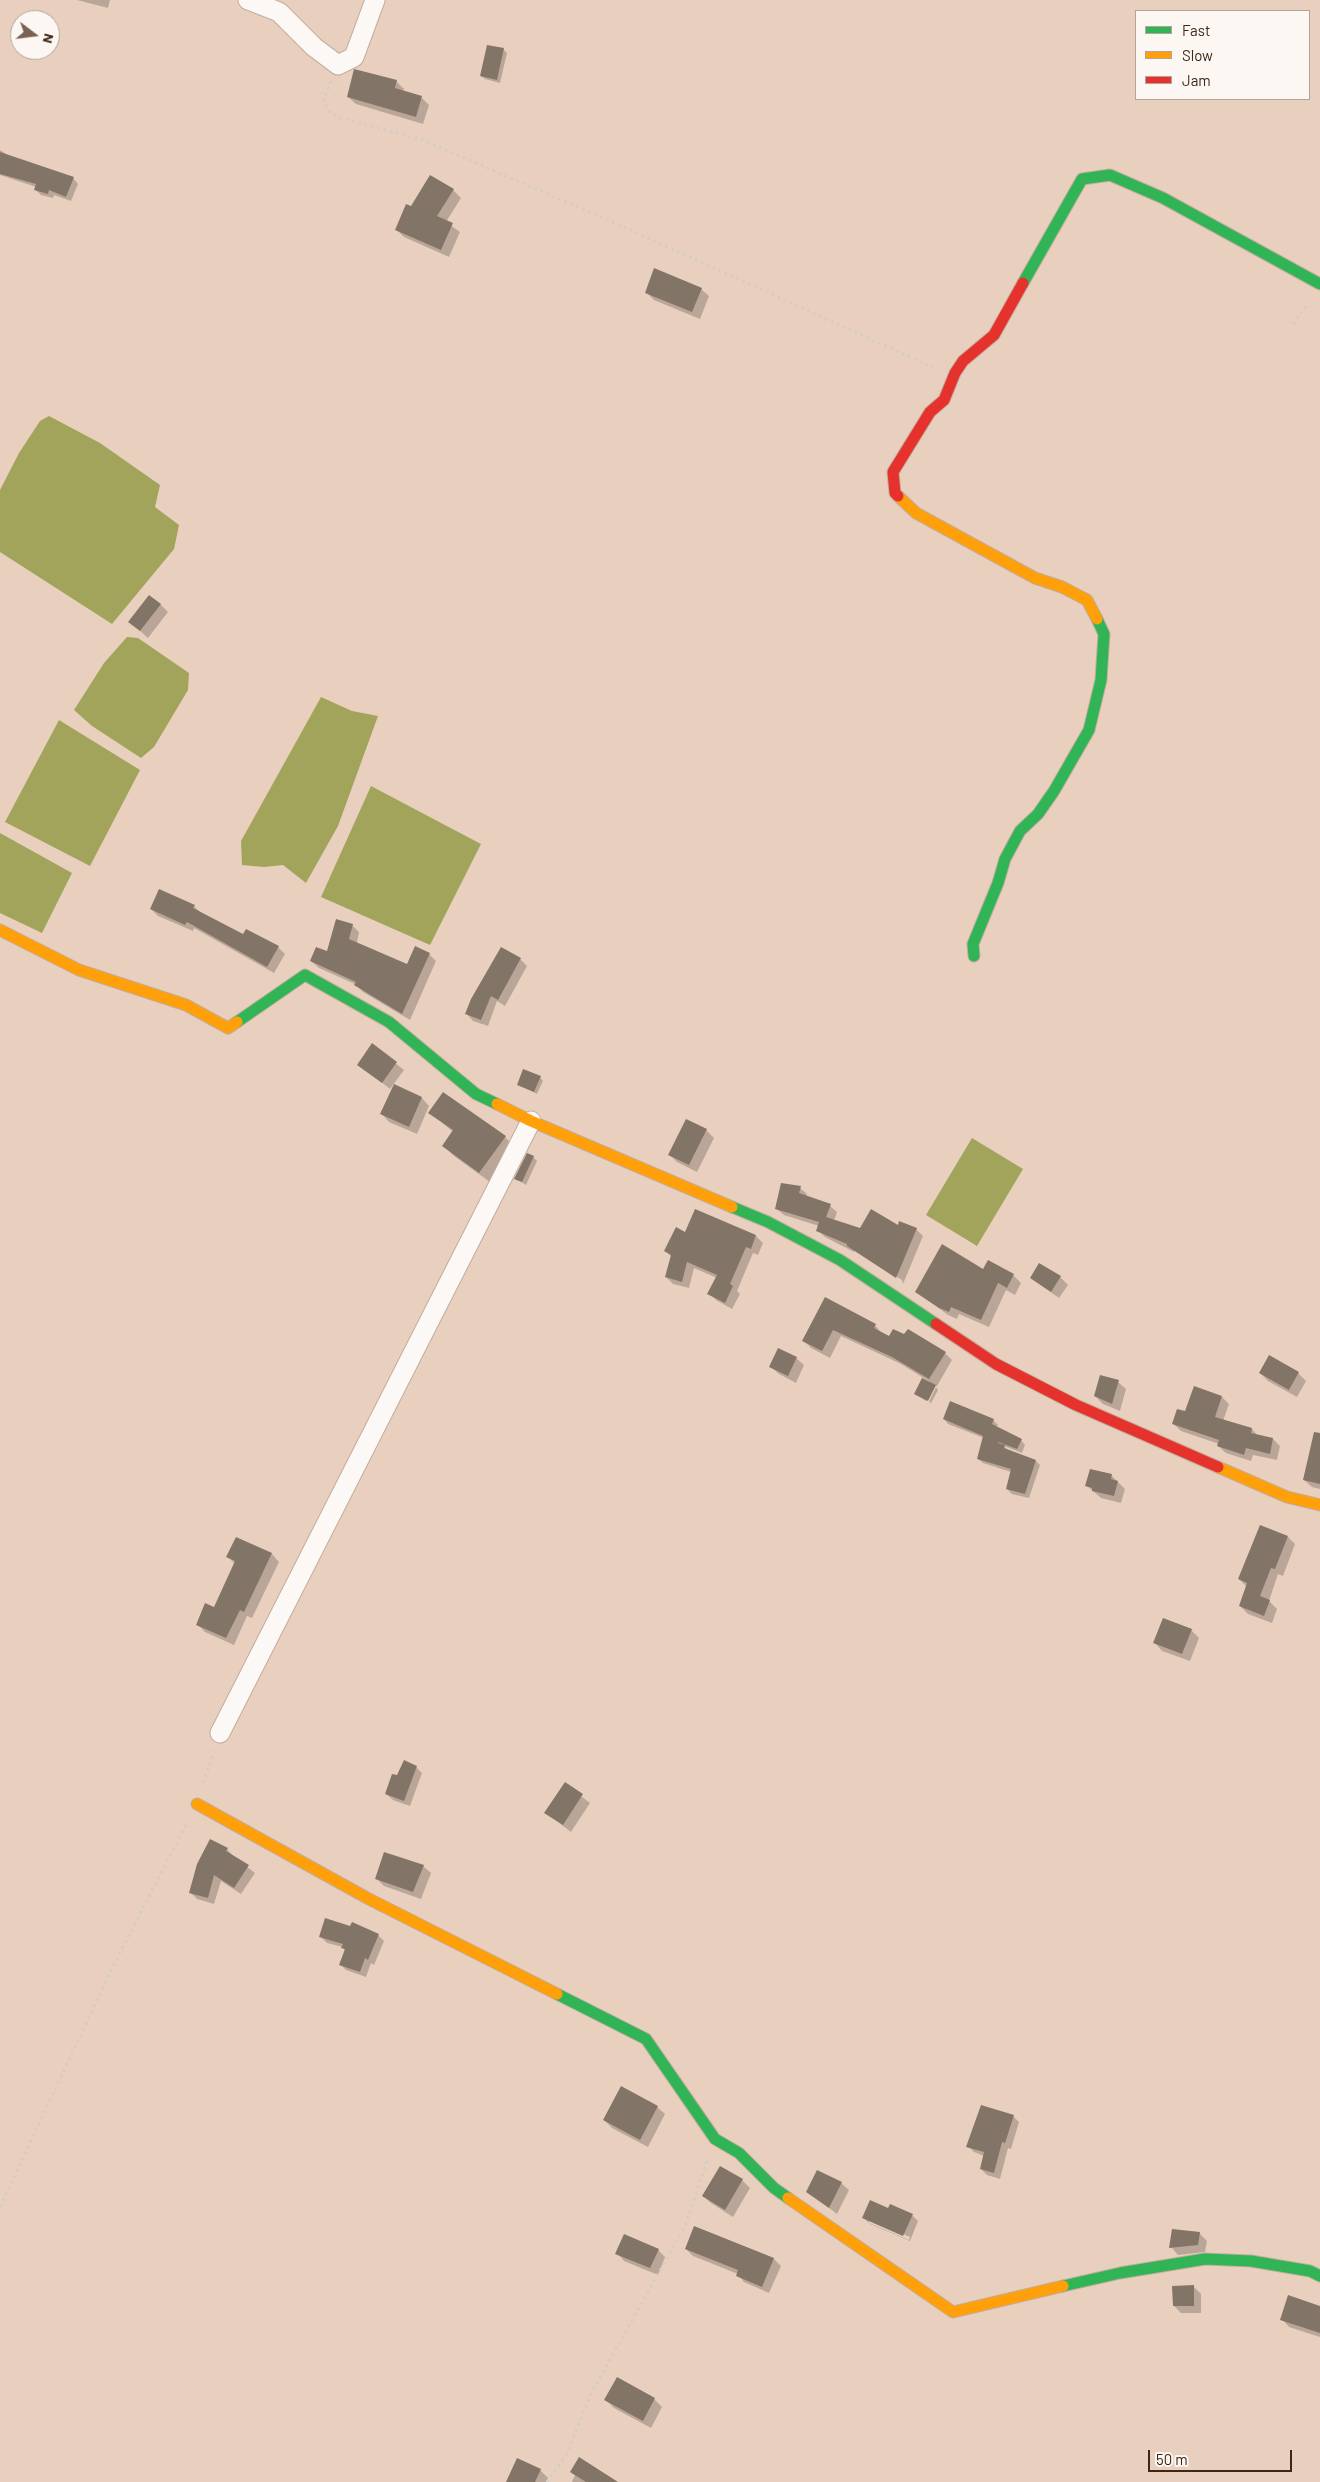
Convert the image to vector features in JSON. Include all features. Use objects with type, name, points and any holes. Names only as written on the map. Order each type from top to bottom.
[{"type":"street","points":[[248,0],[279,12],[314,47],[338,65],[354,57],[375,0]]},
{"type":"street","points":[[974,956],[973,944],[998,883],[1005,859],[1020,831],[1038,814],[1054,791],[1089,730],[1101,680],[1104,634],[1088,600],[1062,587],[1035,578],[916,513],[895,493],[893,472],[930,412],[944,400],[955,372],[964,361],[994,335],[1082,179],[1110,175],[1163,198],[1320,284]]},
{"type":"street","points":[[0,930],[79,970],[186,1006],[228,1028],[305,975],[389,1022],[476,1094],[531,1121],[768,1222],[840,1260],[996,1364],[1076,1405],[1287,1497],[1320,1505]]},
{"type":"street","points":[[220,1733],[531,1121]]},
{"type":"street","points":[[196,1804],[369,1899],[646,2039],[715,2139],[739,2153],[774,2188],[953,2312],[1120,2273],[1205,2259],[1251,2261],[1310,2271],[1320,2276]]},
{"type":"path","points":[[338,65],[323,101],[331,113],[423,140],[635,232],[932,368],[955,372]]},
{"type":"path","points":[[1293,324],[1309,301]]},
{"type":"path","points":[[0,2208],[112,1968],[196,1804],[220,1733]]},
{"type":"path","points":[[547,2482],[566,2455],[592,2392],[686,2224],[715,2139]]},
{"type":"shaded area","points":[[49,416],[100,443],[160,485],[155,507],[179,525],[174,549],[112,624],[0,552],[0,490],[19,453],[40,421]]},
{"type":"shaded area","points":[[127,637],[138,638],[189,673],[188,690],[154,747],[141,758],[92,726],[74,710],[104,663]]},
{"type":"shaded area","points":[[321,697],[352,711],[378,716],[338,826],[306,883],[283,865],[264,867],[242,865],[241,841]]},
{"type":"shaded area","points":[[59,720],[140,770],[90,866],[5,822]]},
{"type":"shaded area","points":[[371,786],[481,844],[430,945],[321,897]]},
{"type":"shaded area","points":[[0,833],[72,873],[42,933],[0,913]]},
{"type":"shaded area","points":[[972,1138],[1023,1169],[977,1246],[926,1215]]},
{"type":"building","points":[[487,45],[504,48],[497,80],[480,76]]},
{"type":"building","points":[[354,69],[397,80],[395,88],[422,96],[416,117],[347,97]]},
{"type":"building","points":[[0,152],[74,177],[66,197],[49,190],[48,194],[34,190],[36,184],[0,174]]},
{"type":"building","points":[[430,175],[454,189],[437,216],[453,223],[441,250],[395,230],[406,204],[411,206]]},
{"type":"building","points":[[654,268],[702,288],[692,312],[645,293]]},
{"type":"building","points":[[149,595],[161,604],[140,631],[128,622]]},
{"type":"building","points":[[159,889],[195,905],[193,908],[243,934],[246,929],[279,946],[267,967],[187,922],[185,925],[150,909]]},
{"type":"building","points":[[336,919],[353,924],[349,939],[407,964],[415,946],[430,953],[402,1014],[354,985],[356,982],[310,961],[316,947],[327,951]]},
{"type":"building","points":[[501,947],[521,958],[498,1000],[491,996],[481,1020],[465,1014],[471,999]]},
{"type":"building","points":[[372,1043],[397,1062],[382,1083],[357,1065]]},
{"type":"building","points":[[523,1069],[541,1076],[534,1092],[517,1085]]},
{"type":"building","points":[[394,1084],[422,1097],[409,1127],[380,1114]]},
{"type":"building","points":[[443,1092],[506,1136],[479,1173],[442,1146],[453,1130],[428,1113]]},
{"type":"building","points":[[686,1119],[707,1129],[689,1165],[668,1155]]},
{"type":"building","points":[[527,1153],[534,1156],[522,1182],[514,1179]]},
{"type":"building","points":[[781,1183],[801,1186],[799,1193],[831,1204],[826,1217],[860,1228],[871,1209],[898,1225],[899,1221],[917,1228],[896,1278],[847,1246],[847,1244],[816,1231],[819,1222],[775,1209]]},
{"type":"building","points":[[695,1209],[756,1235],[751,1249],[746,1247],[730,1284],[733,1286],[725,1303],[707,1294],[717,1275],[687,1262],[682,1282],[665,1277],[671,1255],[664,1251],[676,1227],[685,1232]]},
{"type":"building","points":[[942,1244],[983,1269],[988,1260],[1014,1274],[1007,1288],[998,1283],[981,1320],[951,1307],[949,1312],[939,1308],[915,1292]]},
{"type":"building","points":[[1039,1263],[1061,1276],[1051,1292],[1030,1278]]},
{"type":"building","points":[[825,1297],[876,1324],[874,1328],[889,1336],[893,1329],[904,1334],[908,1329],[946,1352],[929,1379],[892,1357],[833,1330],[822,1351],[802,1341]]},
{"type":"building","points":[[778,1348],[797,1357],[788,1376],[769,1367]]},
{"type":"building","points":[[1269,1355],[1299,1372],[1289,1390],[1259,1373]]},
{"type":"building","points":[[1100,1375],[1119,1380],[1112,1404],[1094,1396]]},
{"type":"building","points":[[922,1378],[936,1385],[928,1401],[914,1394]]},
{"type":"building","points":[[1194,1386],[1222,1396],[1215,1417],[1252,1428],[1251,1433],[1273,1438],[1270,1454],[1246,1448],[1244,1455],[1217,1446],[1219,1440],[1172,1424],[1177,1409],[1185,1411]]},
{"type":"building","points":[[950,1401],[994,1419],[992,1424],[1022,1439],[1017,1449],[998,1442],[998,1443],[1005,1445],[1004,1448],[1036,1460],[1025,1494],[1006,1489],[1011,1469],[977,1459],[983,1436],[943,1419]]},
{"type":"building","points":[[1314,1432],[1320,1433],[1320,1484],[1303,1480]]},
{"type":"building","points":[[1090,1469],[1112,1474],[1111,1479],[1118,1481],[1114,1496],[1092,1491],[1092,1488],[1085,1486]]},
{"type":"building","points":[[1260,1525],[1288,1536],[1275,1569],[1271,1568],[1260,1596],[1270,1600],[1264,1616],[1239,1606],[1247,1583],[1238,1579]]},
{"type":"building","points":[[236,1537],[272,1553],[244,1612],[240,1610],[226,1638],[196,1625],[205,1603],[214,1607],[235,1561],[226,1557]]},
{"type":"building","points":[[1163,1618],[1192,1629],[1182,1654],[1153,1643]]},
{"type":"building","points":[[404,1760],[417,1766],[404,1801],[385,1794],[392,1774],[397,1775]]},
{"type":"building","points":[[565,1782],[583,1794],[563,1825],[544,1813]]},
{"type":"building","points":[[210,1839],[228,1848],[226,1851],[249,1865],[234,1888],[214,1875],[208,1898],[189,1893],[197,1864]]},
{"type":"building","points":[[384,1852],[424,1865],[413,1892],[375,1879]]},
{"type":"building","points":[[325,1918],[350,1926],[352,1922],[379,1934],[368,1960],[365,1958],[360,1972],[339,1965],[345,1949],[341,1948],[343,1944],[319,1937]]},
{"type":"building","points":[[621,2086],[658,2106],[640,2140],[603,2120]]},
{"type":"building","points":[[981,2105],[1014,2115],[1005,2143],[1002,2142],[994,2173],[980,2169],[984,2152],[966,2147]]},
{"type":"building","points":[[720,2166],[743,2179],[725,2210],[702,2196]]},
{"type":"building","points":[[817,2170],[842,2182],[829,2208],[806,2192]]},
{"type":"building","points":[[870,2200],[888,2208],[890,2204],[913,2214],[903,2236],[862,2218]]},
{"type":"building","points":[[694,2226],[774,2258],[762,2287],[736,2276],[738,2270],[685,2249]]},
{"type":"building","points":[[1172,2229],[1200,2232],[1198,2245],[1169,2248]]},
{"type":"building","points":[[624,2234],[659,2249],[650,2268],[615,2254]]},
{"type":"building","points":[[1194,2285],[1194,2306],[1173,2306],[1172,2286]]},
{"type":"building","points":[[1288,2295],[1320,2306],[1320,2333],[1280,2320]]},
{"type":"building","points":[[617,2377],[655,2398],[643,2421],[604,2400]]},
{"type":"building","points":[[579,2457],[618,2482],[586,2482],[570,2472]]},
{"type":"building","points":[[517,2458],[541,2469],[535,2482],[506,2482]]},
{"type":"traffic: fast","points":[[1023,283],[1082,179],[1110,175],[1163,198],[1320,284]]},
{"type":"traffic: fast","points":[[974,956],[973,944],[998,883],[1005,859],[1020,831],[1038,814],[1054,791],[1089,730],[1101,680],[1104,634],[1097,619]]},
{"type":"traffic: fast","points":[[237,1022],[305,975],[389,1022],[476,1094],[497,1104]]},
{"type":"traffic: fast","points":[[732,1207],[768,1222],[840,1260],[936,1324]]},
{"type":"traffic: fast","points":[[557,1994],[646,2039],[715,2139],[739,2153],[774,2188],[788,2198]]},
{"type":"traffic: fast","points":[[1063,2286],[1120,2273],[1205,2259],[1251,2261],[1310,2271],[1320,2276]]},
{"type":"traffic: slow","points":[[898,496],[916,513],[1035,578],[1062,587],[1087,600],[1097,619]]},
{"type":"traffic: slow","points":[[0,930],[79,970],[186,1005],[228,1028],[237,1022]]},
{"type":"traffic: slow","points":[[497,1104],[531,1121],[732,1207]]},
{"type":"traffic: slow","points":[[1218,1467],[1287,1497],[1320,1505]]},
{"type":"traffic: slow","points":[[197,1804],[369,1899],[557,1994]]},
{"type":"traffic: slow","points":[[788,2198],[953,2312],[1063,2286]]},
{"type":"traffic: jam","points":[[898,496],[895,493],[893,472],[930,412],[944,400],[955,373],[963,361],[994,335],[1023,283]]},
{"type":"traffic: jam","points":[[936,1324],[996,1364],[1076,1405],[1218,1467]]}]
